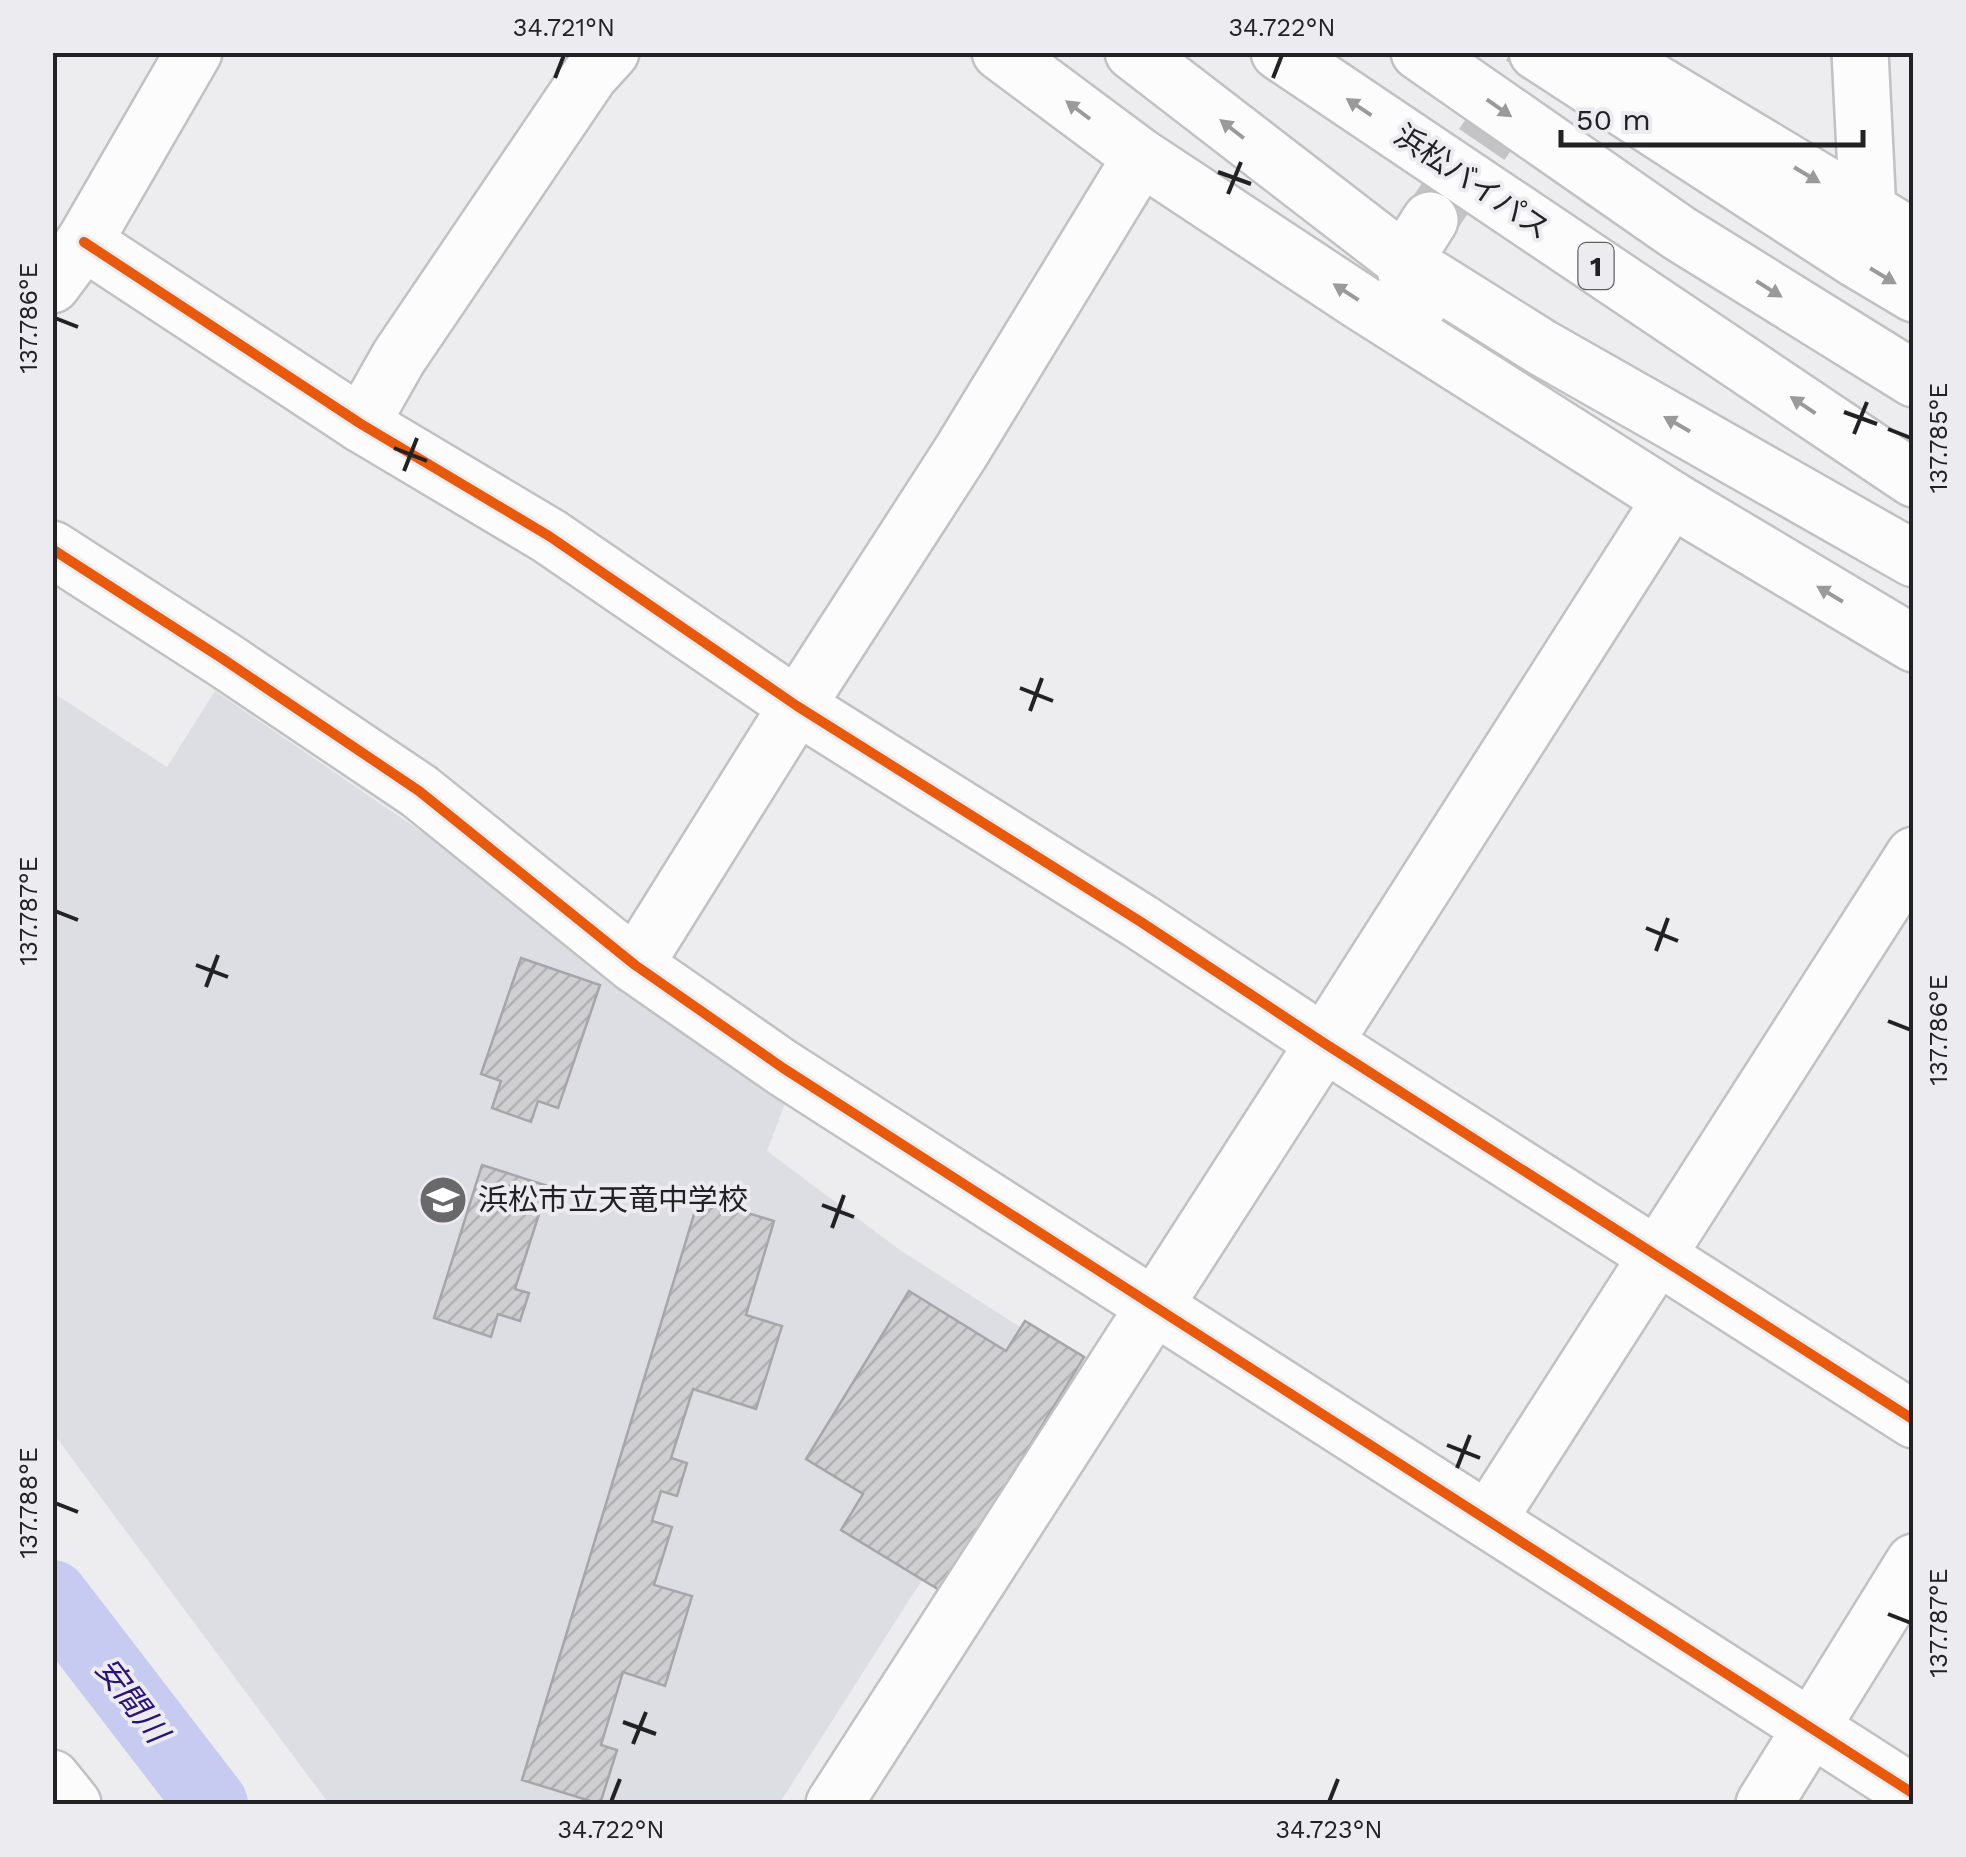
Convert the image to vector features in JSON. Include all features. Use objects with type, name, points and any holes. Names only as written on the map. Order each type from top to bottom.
[{"type":"main road","points":[[194,52],[68,263],[361,424],[549,536],[797,706],[1141,922],[1324,1044],[1914,1420]]},
{"type":"main road","points":[[361,424],[399,357],[590,74],[611,52]]},
{"type":"main road","points":[[1000,52],[1141,157],[1558,428],[1914,644]]},
{"type":"main road","points":[[1134,52],[1417,240],[1541,347],[1914,559]]},
{"type":"main road","name":"浜松バイパス","points":[[1279,52],[1914,479]]},
{"type":"main road","points":[[1420,52],[1679,233],[1914,379]]},
{"type":"main road","points":[[1536,52],[1914,294]]},
{"type":"main road","points":[[1604,52],[1891,225]]},
{"type":"main road","points":[[1860,52],[1891,225]]},
{"type":"main road","points":[[635,965],[960,452],[1141,157]]},
{"type":"main road","points":[[1207,200],[1370,258],[1417,240]]},
{"type":"main road","points":[[1417,240],[1410,297],[1558,428]]},
{"type":"main road","points":[[834,1804],[1672,498]]},
{"type":"main road","points":[[52,549],[419,791],[635,965],[783,1068],[1914,1794]]},
{"type":"main road","points":[[1488,1520],[1914,855]]},
{"type":"main road","points":[[1764,1804],[1914,1562]]},
{"type":"main road","points":[[52,1778],[74,1804]]},
{"type":"shaded area","name":"浜松市立天竜中学校","points":[[215,691],[428,836],[787,1098],[767,1151],[900,1250],[1070,1359],[779,1804],[329,1804],[53,1433],[52,692],[167,767]]},
{"type":"building","points":[[521,958],[600,985],[558,1108],[538,1101],[531,1122],[492,1108],[501,1081],[481,1074]]},
{"type":"building","points":[[482,1165],[548,1186],[515,1289],[529,1293],[520,1321],[498,1314],[491,1337],[434,1318]]},
{"type":"building","points":[[699,1198],[774,1221],[746,1315],[782,1326],[756,1409],[693,1389],[671,1458],[687,1463],[677,1496],[661,1491],[652,1521],[672,1527],[654,1585],[692,1596],[665,1686],[623,1672],[601,1745],[617,1750],[600,1804],[522,1780]]},
{"type":"building","points":[[909,1291],[1006,1351],[1025,1321],[1084,1357],[941,1591],[841,1530],[863,1494],[806,1459]]},
{"type":"waterway","name":"安間川","points":[[52,1596],[212,1804]]},
{"type":"tunnel","points":[[1435,213],[1545,52]]},
{"type":"cycle path","points":[[84,242],[361,424],[549,536],[797,706],[1141,922],[1914,1420]]},
{"type":"cycle path","points":[[52,549],[419,791],[635,965],[783,1068],[1914,1794]]},
{"type":"place","name":"浜松市立天竜中学校","points":[[443,1200]]}]
